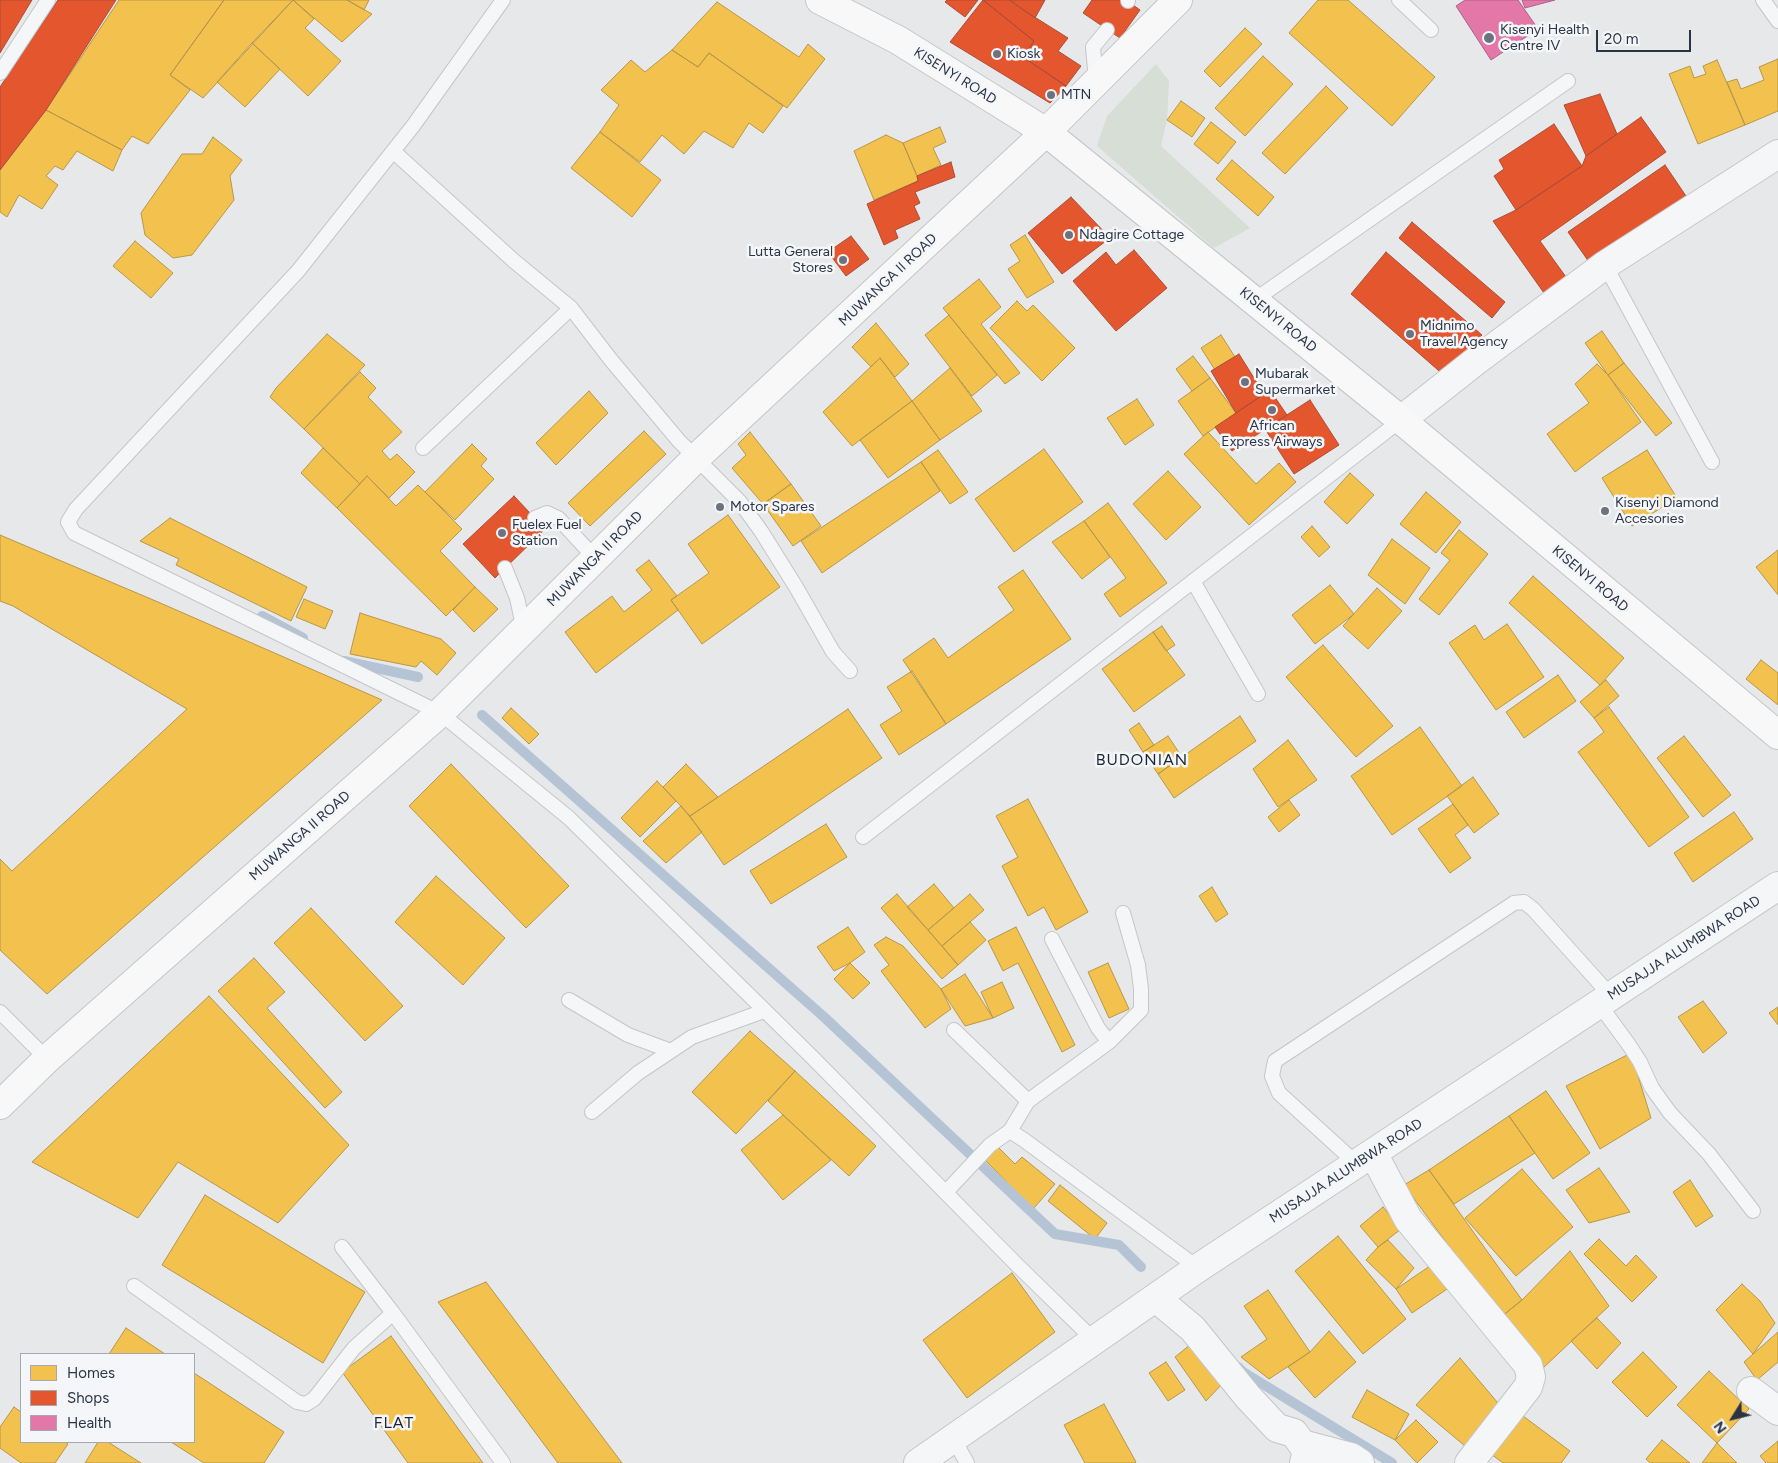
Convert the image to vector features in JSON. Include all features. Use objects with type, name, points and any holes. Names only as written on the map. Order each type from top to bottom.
[{"type":"street","name":"MUWANGA II ROAD","points":[[0,1105],[47,1059],[440,713],[696,458],[1046,132],[1176,0]]},
{"type":"street","name":"KISENYI ROAD","points":[[826,1],[898,40],[1046,132],[1253,301],[1406,417],[1778,735]]},
{"type":"street","points":[[1406,417],[1477,360],[1605,265],[1778,154]]},
{"type":"street","name":"MUSAJJA ALUMBWA ROAD","points":[[918,1463],[1198,1268],[1778,886]]},
{"type":"street","points":[[1365,1158],[1408,1219],[1528,1365],[1531,1377],[1528,1387],[1469,1463]]},
{"type":"street","points":[[1156,1298],[1193,1329],[1248,1397],[1277,1428],[1294,1433],[1303,1453],[1351,1458],[1360,1463]]},
{"type":"street","points":[[1751,1391],[1778,1411]]},
{"type":"lane","points":[[0,73],[48,0]]},
{"type":"lane","points":[[503,0],[413,126],[298,271],[76,509],[68,522],[74,533],[440,713],[569,818],[1094,1340]]},
{"type":"lane","points":[[1399,0],[1432,30]]},
{"type":"lane","points":[[1763,0],[1778,21]]},
{"type":"lane","points":[[1096,82],[1093,47],[1107,30]]},
{"type":"lane","points":[[1253,301],[1568,81]]},
{"type":"lane","points":[[393,151],[514,261],[571,308],[622,374],[696,458],[740,502],[761,531],[796,587],[833,652],[850,671]]},
{"type":"lane","points":[[1605,265],[1712,462]]},
{"type":"lane","points":[[423,448],[571,308]]},
{"type":"lane","points":[[863,837],[1406,417]]},
{"type":"lane","points":[[534,518],[547,513],[558,518],[595,558]]},
{"type":"lane","points":[[505,568],[517,598],[524,630]]},
{"type":"lane","points":[[1193,581],[1258,694]]},
{"type":"lane","points":[[1365,1158],[1279,1093],[1272,1076],[1275,1061],[1514,903],[1524,902],[1533,909],[1605,1000],[1640,1062],[1652,1088],[1670,1113],[1709,1154],[1753,1211]]},
{"type":"lane","points":[[946,1192],[990,1145],[1010,1131],[1028,1101],[1109,1042],[1140,1010],[1141,989],[1138,965],[1123,913]]},
{"type":"lane","points":[[1052,939],[1098,1028],[1109,1042]]},
{"type":"lane","points":[[569,1000],[628,1035],[671,1051]]},
{"type":"lane","points":[[592,1112],[638,1073],[692,1037],[764,1011]]},
{"type":"lane","points":[[0,1012],[47,1059]]},
{"type":"lane","points":[[954,1030],[1028,1101]]},
{"type":"lane","points":[[1010,1131],[1198,1268]]},
{"type":"lane","points":[[342,1247],[393,1312],[503,1463]]},
{"type":"lane","points":[[134,1286],[297,1402],[306,1404],[314,1399],[354,1348],[393,1312]]},
{"type":"lane","points":[[953,1438],[967,1463]]},
{"type":"shaded area","points":[[1156,64],[1169,81],[1167,120],[1161,146],[1250,228],[1214,248],[1097,146],[1107,116]]},
{"type":"building: Homes","points":[[119,0],[224,0],[170,75],[190,90],[148,144],[132,136],[122,150],[46,110]]},
{"type":"building: Homes","points":[[224,0],[293,0],[203,98],[170,75]]},
{"type":"building: Homes","points":[[293,0],[314,19],[305,28],[341,61],[308,96],[252,43]]},
{"type":"building: Homes","points":[[293,0],[347,0],[372,14],[342,42]]},
{"type":"building: Homes","points":[[347,0],[369,0],[364,10]]},
{"type":"building: Homes","points":[[1318,0],[1348,0],[1435,77],[1392,126],[1289,33]]},
{"type":"building: Homes","points":[[717,2],[799,57],[808,44],[825,59],[787,108],[709,53],[698,67],[672,50]]},
{"type":"building: Homes","points":[[1245,28],[1262,44],[1220,87],[1204,71]]},
{"type":"building: Homes","points":[[252,43],[280,69],[245,107],[217,82]]},
{"type":"building: Homes","points":[[672,50],[698,67],[709,53],[783,106],[763,133],[749,123],[733,148],[704,131],[684,154],[662,135],[640,162],[600,132],[619,105],[601,90],[631,60],[645,72]]},
{"type":"building: Homes","points":[[1263,56],[1293,84],[1245,136],[1215,108]]},
{"type":"building: Homes","points":[[1778,59],[1778,111],[1745,125],[1727,82],[1737,79],[1741,89],[1764,80],[1759,67]]},
{"type":"building: Homes","points":[[1717,60],[1745,125],[1698,144],[1669,74],[1690,66],[1694,78],[1706,74],[1703,66]]},
{"type":"building: Homes","points":[[1326,86],[1348,108],[1285,174],[1262,153]]},
{"type":"building: Homes","points":[[1181,101],[1205,118],[1192,137],[1167,120]]},
{"type":"building: Homes","points":[[46,110],[122,150],[113,171],[77,151],[63,170],[55,166],[46,176],[58,185],[42,209],[19,195],[7,217],[0,212],[0,170]]},
{"type":"building: Homes","points":[[1211,122],[1236,142],[1218,164],[1194,144]]},
{"type":"building: Homes","points":[[940,127],[946,142],[933,148],[941,165],[917,176],[903,143]]},
{"type":"building: Homes","points":[[600,132],[661,180],[632,217],[571,168]]},
{"type":"building: Homes","points":[[886,135],[903,143],[918,181],[874,200],[854,151]]},
{"type":"building: Homes","points":[[213,137],[242,160],[230,176],[234,200],[192,255],[173,258],[145,235],[141,213],[182,154],[202,154]]},
{"type":"building: Homes","points":[[1232,160],[1274,197],[1258,216],[1216,179]]},
{"type":"building: Homes","points":[[1025,235],[1054,282],[1027,298],[1008,269],[1020,261],[1010,245]]},
{"type":"building: Homes","points":[[135,241],[173,273],[151,298],[113,266]]},
{"type":"building: Homes","points":[[979,279],[1001,307],[981,324],[1020,373],[1005,384],[943,308]]},
{"type":"building: Homes","points":[[1017,301],[1027,311],[1033,305],[1075,348],[1042,381],[990,328]]},
{"type":"building: Homes","points":[[949,315],[997,375],[972,396],[925,335]]},
{"type":"building: Homes","points":[[876,323],[909,364],[895,377],[880,358],[871,367],[852,347]]},
{"type":"building: Homes","points":[[1602,331],[1624,363],[1608,375],[1585,343]]},
{"type":"building: Homes","points":[[327,334],[365,365],[304,429],[270,397],[276,388]]},
{"type":"building: Homes","points":[[1221,335],[1235,357],[1215,370],[1201,348]]},
{"type":"building: Homes","points":[[1193,356],[1210,378],[1192,391],[1176,369]]},
{"type":"building: Homes","points":[[880,358],[912,401],[852,446],[823,412]]},
{"type":"building: Homes","points":[[1624,363],[1672,423],[1656,436],[1608,375]]},
{"type":"building: Homes","points":[[1597,364],[1608,375],[1641,422],[1575,472],[1547,434],[1589,403],[1575,384]]},
{"type":"building: Homes","points":[[950,368],[982,411],[940,440],[912,401]]},
{"type":"building: Homes","points":[[360,372],[376,388],[368,397],[402,432],[382,451],[390,460],[397,454],[415,472],[389,498],[367,476],[360,484],[304,429]]},
{"type":"building: Homes","points":[[1210,378],[1236,413],[1203,436],[1178,401]]},
{"type":"building: Homes","points":[[589,391],[608,413],[556,465],[536,443]]},
{"type":"building: Homes","points":[[1137,399],[1154,425],[1125,445],[1107,418]]},
{"type":"building: Homes","points":[[912,401],[940,440],[888,478],[860,440]]},
{"type":"building: Homes","points":[[644,431],[666,454],[590,526],[568,503]]},
{"type":"building: Homes","points":[[750,432],[791,484],[763,504],[732,468],[746,455],[738,444]]},
{"type":"building: Homes","points":[[1208,432],[1256,484],[1279,463],[1296,482],[1249,525],[1184,454]]},
{"type":"building: Homes","points":[[472,444],[487,459],[481,466],[494,479],[455,520],[425,492]]},
{"type":"building: Homes","points":[[323,448],[360,484],[337,508],[301,473]]},
{"type":"building: Homes","points":[[1044,449],[1083,502],[1014,552],[975,499]]},
{"type":"building: Homes","points":[[938,450],[968,492],[950,504],[921,462]]},
{"type":"building: Homes","points":[[1647,450],[1677,498],[1632,526],[1602,478]]},
{"type":"building: Homes","points":[[921,462],[940,491],[822,573],[801,541]]},
{"type":"building: Homes","points":[[1168,471],[1201,507],[1166,540],[1133,504]]},
{"type":"building: Homes","points":[[1350,473],[1374,495],[1347,524],[1324,502]]},
{"type":"building: Homes","points":[[367,476],[396,506],[418,485],[462,529],[440,551],[475,587],[446,616],[337,508]]},
{"type":"building: Homes","points":[[791,484],[821,526],[793,546],[763,504]]},
{"type":"building: Homes","points":[[1426,492],[1461,522],[1436,553],[1400,524]]},
{"type":"building: Homes","points":[[1108,503],[1167,583],[1120,617],[1104,594],[1126,578],[1084,521]]},
{"type":"building: Homes","points":[[728,515],[780,587],[702,644],[671,600],[709,573],[688,544]]},
{"type":"building: Homes","points":[[170,518],[307,587],[291,621],[176,565],[179,559],[140,541]]},
{"type":"building: Homes","points":[[1084,521],[1110,557],[1082,579],[1052,542]]},
{"type":"building: Homes","points":[[1312,526],[1330,547],[1319,557],[1301,537]]},
{"type":"building: Homes","points":[[1459,530],[1488,554],[1439,615],[1419,599],[1450,560],[1441,553]]},
{"type":"building: Homes","points":[[0,535],[382,700],[47,994],[0,950],[0,859],[12,871],[187,709],[13,606],[0,601]]},
{"type":"building: Homes","points":[[1392,539],[1430,568],[1405,604],[1368,575]]},
{"type":"building: Homes","points":[[1778,550],[1778,595],[1756,567]]},
{"type":"building: Homes","points":[[649,560],[677,596],[671,600],[678,610],[596,673],[565,632],[612,596],[624,612],[652,590],[636,570]]},
{"type":"building: Homes","points":[[1023,570],[1071,639],[946,724],[903,660],[934,638],[948,658],[1014,610],[998,587]]},
{"type":"building: Homes","points":[[1533,576],[1624,658],[1600,685],[1509,603]]},
{"type":"building: Homes","points":[[1330,585],[1354,614],[1315,644],[1292,615]]},
{"type":"building: Homes","points":[[475,587],[498,609],[474,632],[453,610]]},
{"type":"building: Homes","points":[[1377,588],[1402,611],[1368,649],[1343,626]]},
{"type":"building: Homes","points":[[304,599],[333,611],[325,629],[296,617]]},
{"type":"building: Homes","points":[[360,613],[441,639],[456,653],[437,675],[421,661],[416,667],[350,654]]},
{"type":"building: Homes","points":[[1507,624],[1544,677],[1496,710],[1449,643],[1475,625],[1484,640]]},
{"type":"building: Homes","points":[[1162,626],[1175,645],[1166,651],[1153,632]]},
{"type":"building: Homes","points":[[1153,632],[1185,675],[1134,712],[1102,669]]},
{"type":"building: Homes","points":[[1323,645],[1393,726],[1356,757],[1286,677]]},
{"type":"building: Homes","points":[[1761,660],[1778,673],[1778,705],[1746,679]]},
{"type":"building: Homes","points":[[912,671],[946,724],[899,755],[880,725],[902,711],[887,687]]},
{"type":"building: Homes","points":[[1558,675],[1576,701],[1524,738],[1506,712]]},
{"type":"building: Homes","points":[[1606,680],[1619,696],[1594,718],[1580,702]]},
{"type":"building: Homes","points":[[1609,707],[1689,817],[1649,847],[1578,752],[1604,732],[1594,718]]},
{"type":"building: Homes","points":[[511,708],[539,734],[529,744],[502,718]]},
{"type":"building: Homes","points":[[848,709],[882,758],[724,865],[690,816]]},
{"type":"building: Homes","points":[[1240,716],[1256,741],[1174,798],[1158,774]]},
{"type":"building: Homes","points":[[1139,723],[1154,745],[1143,752],[1129,730]]},
{"type":"building: Homes","points":[[1420,727],[1462,786],[1392,835],[1351,776]]},
{"type":"building: Homes","points":[[1168,736],[1182,757],[1158,774],[1143,752]]},
{"type":"building: Homes","points":[[1684,736],[1731,795],[1703,817],[1657,758]]},
{"type":"building: Homes","points":[[1288,740],[1317,780],[1278,807],[1253,769]]},
{"type":"building: Homes","points":[[451,764],[569,886],[526,928],[409,806]]},
{"type":"building: Homes","points":[[686,764],[718,797],[690,816],[663,787]]},
{"type":"building: Homes","points":[[1473,777],[1499,814],[1474,833],[1447,796]]},
{"type":"building: Homes","points":[[657,781],[676,801],[640,837],[621,818]]},
{"type":"building: Homes","points":[[1028,799],[1088,912],[1056,930],[1044,907],[1028,916],[1002,866],[1018,857],[996,816]]},
{"type":"building: Homes","points":[[1289,800],[1300,815],[1279,832],[1268,817]]},
{"type":"building: Homes","points":[[1453,804],[1468,825],[1455,835],[1471,858],[1450,873],[1418,829]]},
{"type":"building: Homes","points":[[681,806],[702,832],[666,863],[643,841]]},
{"type":"building: Homes","points":[[1734,812],[1753,839],[1693,882],[1674,853]]},
{"type":"building: Homes","points":[[826,824],[847,857],[771,904],[750,871]]},
{"type":"building: Homes","points":[[436,876],[505,938],[463,985],[395,922]]},
{"type":"building: Homes","points":[[934,884],[954,908],[928,930],[907,907]]},
{"type":"building: Homes","points":[[1212,887],[1228,914],[1216,922],[1199,896]]},
{"type":"building: Homes","points":[[897,894],[958,965],[942,979],[881,908]]},
{"type":"building: Homes","points":[[970,894],[984,910],[942,946],[928,930]]},
{"type":"building: Homes","points":[[311,908],[403,1006],[365,1041],[274,943]]},
{"type":"building: Homes","points":[[970,922],[986,940],[958,965],[942,946]]},
{"type":"building: Homes","points":[[848,927],[865,952],[850,963],[834,971],[817,947]]},
{"type":"building: Homes","points":[[1016,927],[1075,1045],[1062,1052],[1018,963],[1003,971],[988,941]]},
{"type":"building: Homes","points":[[886,937],[903,946],[941,989],[951,1009],[925,1028],[881,971],[889,965],[874,945]]},
{"type":"building: Homes","points":[[254,958],[285,992],[267,1008],[342,1092],[325,1108],[218,991]]},
{"type":"building: Homes","points":[[850,963],[870,983],[853,999],[834,979]]},
{"type":"building: Homes","points":[[1108,963],[1129,1009],[1109,1018],[1088,972]]},
{"type":"building: Homes","points":[[965,974],[993,1018],[965,1026],[941,989]]},
{"type":"building: Homes","points":[[1002,982],[1014,1008],[993,1018],[981,992]]},
{"type":"building: Homes","points":[[209,996],[349,1145],[278,1223],[178,1162],[138,1218],[32,1162]]},
{"type":"building: Homes","points":[[1703,1001],[1727,1033],[1703,1053],[1678,1017]]},
{"type":"building: Homes","points":[[1778,1007],[1778,1025],[1769,1013]]},
{"type":"building: Homes","points":[[750,1031],[795,1071],[736,1134],[692,1092]]},
{"type":"building: Homes","points":[[1631,1053],[1651,1118],[1600,1149],[1566,1086]]},
{"type":"building: Homes","points":[[795,1071],[876,1146],[849,1176],[768,1101]]},
{"type":"building: Homes","points":[[1546,1091],[1590,1153],[1553,1179],[1509,1116]]},
{"type":"building: Homes","points":[[783,1115],[831,1160],[783,1200],[741,1150]]},
{"type":"building: Homes","points":[[1509,1116],[1535,1153],[1454,1204],[1429,1170]]},
{"type":"building: Homes","points":[[997,1146],[1015,1164],[1022,1157],[1055,1184],[1033,1209],[984,1159]]},
{"type":"building: Homes","points":[[1599,1168],[1630,1212],[1589,1223],[1566,1190]]},
{"type":"building: Homes","points":[[1522,1169],[1573,1227],[1516,1276],[1465,1218]]},
{"type":"building: Homes","points":[[1429,1170],[1522,1300],[1501,1317],[1404,1185]]},
{"type":"building: Homes","points":[[1690,1180],[1713,1216],[1696,1227],[1673,1192]]},
{"type":"building: Homes","points":[[1060,1185],[1107,1223],[1095,1239],[1048,1201]]},
{"type":"building: Homes","points":[[205,1195],[365,1292],[323,1363],[162,1265]]},
{"type":"building: Homes","points":[[1383,1207],[1401,1229],[1378,1247],[1360,1226]]},
{"type":"building: Homes","points":[[1338,1236],[1406,1319],[1363,1354],[1295,1271]]},
{"type":"building: Homes","points":[[1599,1239],[1626,1266],[1636,1255],[1657,1277],[1632,1302],[1584,1254]]},
{"type":"building: Homes","points":[[1388,1240],[1414,1268],[1396,1289],[1366,1260],[1378,1247]]},
{"type":"building: Homes","points":[[1570,1251],[1609,1306],[1542,1369],[1501,1317],[1522,1300]]},
{"type":"building: Homes","points":[[1433,1264],[1450,1287],[1412,1313],[1396,1289]]},
{"type":"building: Homes","points":[[1012,1273],[1055,1332],[967,1398],[923,1340]]},
{"type":"building: Homes","points":[[486,1282],[622,1463],[558,1463],[438,1302]]},
{"type":"building: Homes","points":[[1742,1284],[1760,1301],[1775,1323],[1753,1354],[1716,1310]]},
{"type":"building: Homes","points":[[1268,1290],[1310,1352],[1269,1379],[1241,1357],[1267,1339],[1244,1306]]},
{"type":"building: Homes","points":[[1597,1318],[1621,1343],[1597,1369],[1571,1341]]},
{"type":"building: Homes","points":[[126,1328],[164,1353],[110,1353]]},
{"type":"building: Homes","points":[[1329,1331],[1356,1362],[1315,1398],[1288,1367],[1310,1352]]},
{"type":"building: Homes","points":[[1778,1332],[1778,1362],[1757,1380],[1744,1362]]},
{"type":"building: Homes","points":[[391,1336],[483,1463],[408,1463],[342,1372]]},
{"type":"building: Homes","points":[[1196,1340],[1224,1382],[1206,1401],[1175,1357]]},
{"type":"building: Homes","points":[[1643,1352],[1677,1387],[1647,1417],[1612,1382]]},
{"type":"building: Homes","points":[[1460,1358],[1503,1409],[1471,1451],[1416,1405]]},
{"type":"building: Homes","points":[[1166,1362],[1185,1390],[1168,1401],[1149,1373]]},
{"type":"building: Homes","points":[[1709,1371],[1749,1409],[1717,1443],[1677,1405]]},
{"type":"building: Homes","points":[[195,1374],[284,1432],[264,1463],[204,1463],[173,1443],[195,1443]]},
{"type":"building: Homes","points":[[1367,1390],[1409,1414],[1395,1440],[1352,1417]]},
{"type":"building: Homes","points":[[1104,1404],[1136,1462],[1085,1463],[1064,1425]]},
{"type":"building: Homes","points":[[14,1407],[20,1411],[20,1443],[68,1444],[55,1463],[21,1463],[0,1448],[0,1427]]},
{"type":"building: Homes","points":[[1515,1410],[1570,1451],[1561,1463],[1503,1463],[1487,1451]]},
{"type":"building: Homes","points":[[1416,1420],[1438,1442],[1417,1463],[1395,1440]]},
{"type":"building: Homes","points":[[1662,1440],[1690,1463],[1650,1463],[1646,1459]]},
{"type":"building: Homes","points":[[1778,1441],[1778,1463],[1766,1463],[1760,1456]]},
{"type":"building: Homes","points":[[97,1443],[110,1443],[141,1463],[85,1463]]},
{"type":"building: Homes","points":[[1717,1443],[1737,1463],[1702,1463]]},
{"type":"building: Shops","points":[[0,0],[32,0],[0,53]]},
{"type":"building: Shops","points":[[58,0],[116,0],[46,110],[0,170],[0,87]]},
{"type":"building: Shops","points":[[947,0],[978,0],[965,17],[945,2]]},
{"type":"building: Shops","points":[[983,0],[1010,0],[1068,38],[1058,51],[1081,66],[1066,86],[1023,57],[1034,41]]},
{"type":"building: Shops","points":[[983,0],[1034,41],[1023,57],[1066,86],[1050,103],[950,42]]},
{"type":"building: Shops","points":[[1010,0],[1045,0],[1035,18]]},
{"type":"building: Shops","points":[[1092,0],[1126,0],[1140,10],[1120,38],[1083,13]]},
{"type":"building: Shops","points":[[1600,94],[1617,134],[1586,156],[1564,105]]},
{"type":"building: Shops","points":[[1641,117],[1666,152],[1540,241],[1566,277],[1544,293],[1493,221],[1516,210],[1582,166],[1586,156]]},
{"type":"building: Shops","points":[[1554,124],[1582,166],[1516,210],[1494,176],[1504,169],[1499,160]]},
{"type":"building: Shops","points":[[951,162],[955,177],[915,192],[920,203],[914,206],[920,219],[895,230],[898,238],[884,245],[867,204],[918,181],[917,176]]},
{"type":"building: Shops","points":[[1665,165],[1686,196],[1589,262],[1568,232]]},
{"type":"building: Shops","name":"Ndagire Cottage","points":[[1071,197],[1110,238],[1062,274],[1028,233]]},
{"type":"building: Shops","points":[[1412,222],[1505,302],[1492,318],[1399,238]]},
{"type":"building: Shops","points":[[851,236],[869,259],[846,276],[828,252]]},
{"type":"building: Shops","points":[[1134,250],[1167,288],[1116,331],[1073,281],[1106,252],[1116,265]]},
{"type":"building: Shops","points":[[1386,252],[1482,335],[1446,377],[1351,294]]},
{"type":"building: Shops","points":[[1239,354],[1264,394],[1236,413],[1211,371]]},
{"type":"building: Shops","points":[[1270,390],[1287,415],[1232,451],[1215,427]]},
{"type":"building: Shops","points":[[1310,400],[1339,445],[1294,474],[1265,429]]},
{"type":"building: Shops","points":[[514,496],[545,529],[495,578],[463,544]]},
{"type":"building: Health","points":[[1465,0],[1518,0],[1538,29],[1491,60],[1456,6]]},
{"type":"building: Health","points":[[1522,0],[1555,0],[1525,8]]},
{"type":"waterway","points":[[262,616],[303,638]]},
{"type":"waterway","points":[[344,661],[418,677]]},
{"type":"waterway","points":[[482,715],[824,1017],[1055,1234],[1119,1245],[1141,1267]]},
{"type":"waterway","points":[[1238,1367],[1243,1372],[1392,1463]]},
{"type":"place","name":"Kisenyi Health Centre IV","points":[[1489,38]]},
{"type":"place","name":"Kiosk","points":[[997,54]]},
{"type":"place","name":"MTN","points":[[1051,95]]},
{"type":"place","name":"Ndagire Cottage","points":[[1069,235]]},
{"type":"place","name":"Lutta General Stores","points":[[843,260]]},
{"type":"place","name":"Midnimo Travel Agency","points":[[1410,334]]},
{"type":"place","name":"Mubarak Supermarket","points":[[1245,382]]},
{"type":"place","name":"African Express Airways","points":[[1272,410]]},
{"type":"place","name":"Motor Spares","points":[[720,507]]},
{"type":"place","name":"Kisenyi Diamond Accesories","points":[[1605,511]]},
{"type":"place","name":"Fuelex Fuel Station","points":[[502,533]]},
{"type":"district","name":"BUDONIAN","points":[[1142,760]]},
{"type":"district","name":"FLAT","points":[[394,1423]]}]
